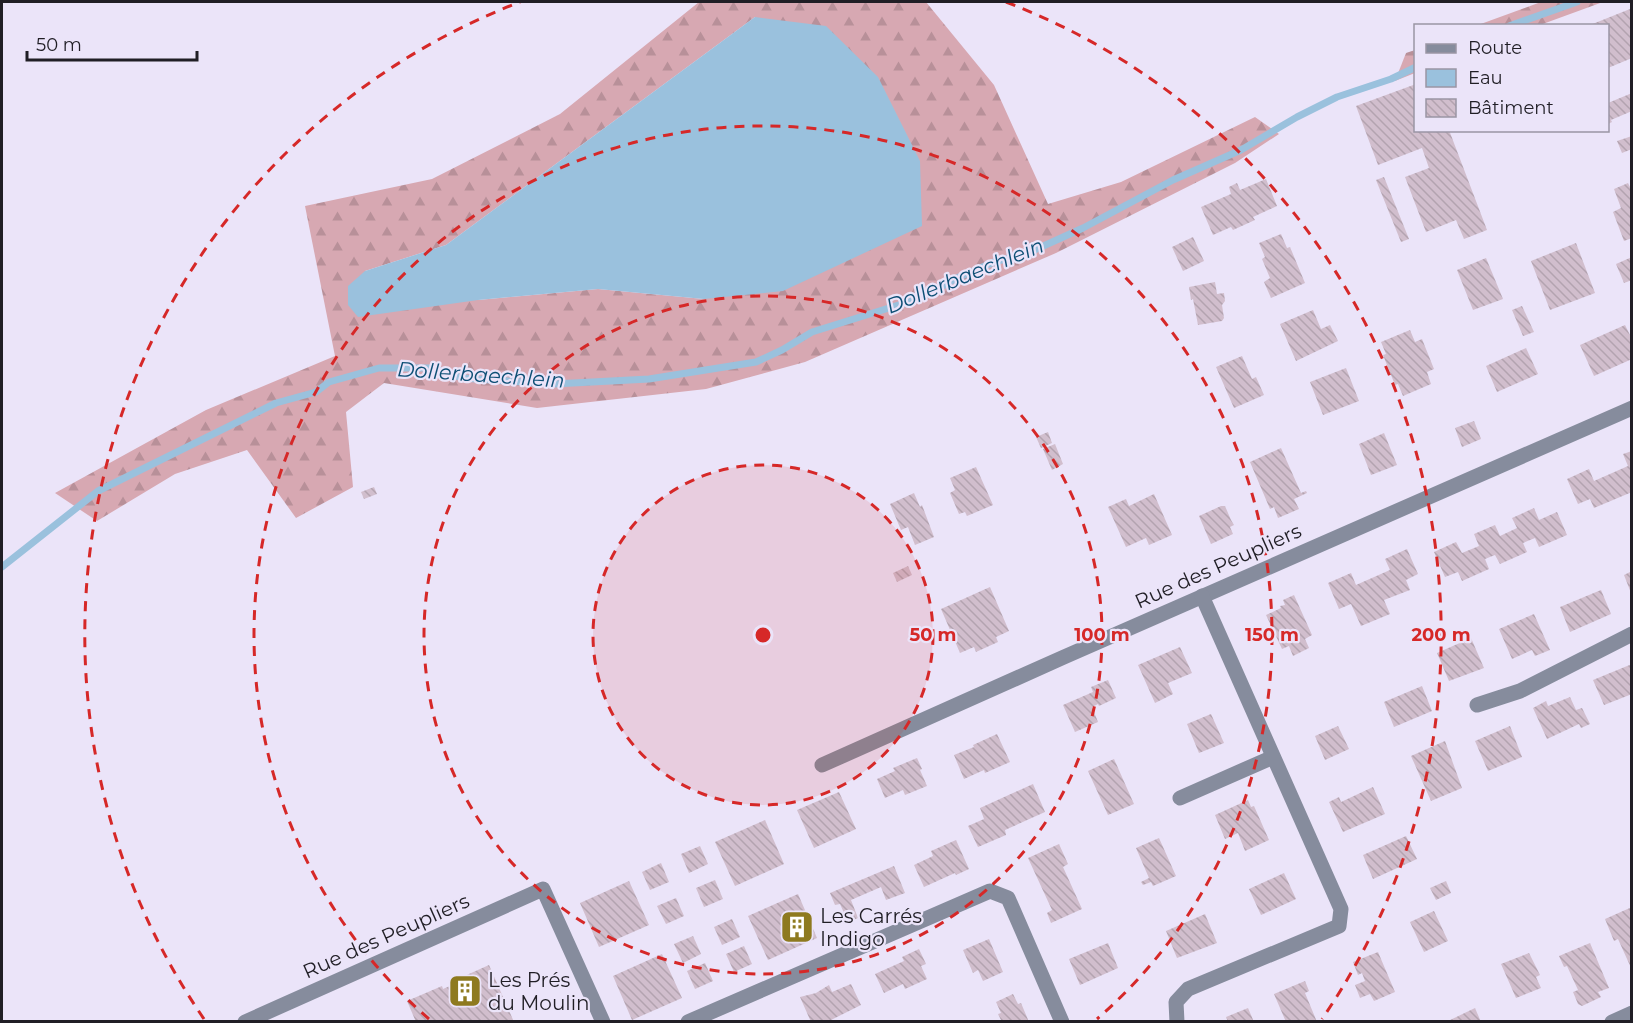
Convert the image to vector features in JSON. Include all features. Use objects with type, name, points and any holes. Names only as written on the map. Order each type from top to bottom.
[{"type":"street","name":"Rue des Peupliers","points":[[822,765],[1632,408]]},
{"type":"street","points":[[1177,1022],[1176,1002],[1188,990],[1339,926],[1341,909],[1202,596]]},
{"type":"street","points":[[1477,705],[1521,691],[1632,634]]},
{"type":"street","points":[[1180,798],[1273,757]]},
{"type":"street","name":"Rue des Peupliers","points":[[245,1022],[543,889],[603,1022]]},
{"type":"street","points":[[688,1022],[990,891],[1008,898],[1062,1022]]},
{"type":"street","points":[[1612,1022],[1632,1013]]},
{"type":"green space","points":[[699,2],[926,2],[994,85],[1048,204],[1121,182],[1255,117],[1279,134],[1235,163],[1056,253],[805,362],[706,389],[537,408],[384,383],[346,412],[353,487],[296,518],[247,450],[175,474],[97,521],[55,493],[206,410],[335,356],[305,206],[432,179],[560,114]],"holes":[[[755,17],[704,299],[598,289],[478,300],[365,271],[446,245]]]},
{"type":"green space","points":[[1541,2],[1603,2],[1543,24],[1481,24]]},
{"type":"green space","points":[[1414,50],[1414,73],[1395,81],[1406,53]]},
{"type":"water","points":[[755,17],[826,26],[878,77],[920,161],[922,226],[783,291],[704,299],[598,289],[478,300],[358,317],[348,305],[348,286],[365,271],[446,245]]},
{"type":"building","points":[[1630,9],[1632,58],[1609,68],[1609,24],[1592,24]]},
{"type":"building","points":[[1414,85],[1414,132],[1450,132],[1487,230],[1464,239],[1456,220],[1426,232],[1405,177],[1429,168],[1422,148],[1378,165],[1356,106]]},
{"type":"building","points":[[1632,93],[1632,111],[1611,120],[1612,122],[1609,124],[1609,103]]},
{"type":"building","points":[[1632,136],[1632,149],[1622,153],[1617,141]]},
{"type":"building","points":[[1384,177],[1409,239],[1401,242],[1376,180]]},
{"type":"building","points":[[1266,179],[1277,206],[1253,217],[1255,220],[1233,230],[1231,227],[1213,235],[1201,207],[1231,194],[1229,187],[1237,183],[1240,190]]},
{"type":"building","points":[[1628,183],[1632,191],[1632,238],[1624,241],[1613,212],[1621,208],[1614,189]]},
{"type":"building","points":[[1281,234],[1287,248],[1290,247],[1305,283],[1271,298],[1264,282],[1270,278],[1262,259],[1265,257],[1259,243]]},
{"type":"building","points":[[1193,237],[1204,261],[1183,271],[1172,247]]},
{"type":"building","points":[[1576,243],[1595,293],[1550,310],[1531,261]]},
{"type":"building","points":[[1632,257],[1632,280],[1624,283],[1616,264]]},
{"type":"building","points":[[1486,258],[1503,299],[1473,310],[1457,270]]},
{"type":"building","points":[[1215,282],[1217,294],[1224,293],[1225,301],[1222,305],[1224,318],[1222,321],[1198,325],[1189,287]]},
{"type":"building","points":[[1522,306],[1534,332],[1523,336],[1512,310]]},
{"type":"building","points":[[1313,310],[1321,329],[1330,325],[1338,341],[1296,361],[1280,324]]},
{"type":"building","points":[[1625,325],[1632,339],[1632,359],[1594,376],[1580,345]]},
{"type":"building","points":[[1410,330],[1415,342],[1422,339],[1434,369],[1427,372],[1431,384],[1403,396],[1398,384],[1395,385],[1383,355],[1386,354],[1381,342]]},
{"type":"building","points":[[1526,348],[1538,374],[1497,392],[1486,366]]},
{"type":"building","points":[[1242,356],[1252,379],[1256,377],[1264,395],[1234,408],[1216,367]]},
{"type":"building","points":[[1346,368],[1359,401],[1323,415],[1310,382]]},
{"type":"building","points":[[1474,421],[1481,439],[1462,447],[1455,428]]},
{"type":"building","points":[[1048,432],[1052,443],[1041,448],[1036,437]]},
{"type":"building","points":[[1384,433],[1397,465],[1371,475],[1359,444]]},
{"type":"building","points":[[1055,444],[1063,464],[1052,470],[1043,449]]},
{"type":"building","points":[[1281,448],[1301,493],[1306,491],[1307,493],[1294,499],[1299,509],[1278,518],[1274,507],[1270,509],[1250,462]]},
{"type":"building","points":[[1632,451],[1632,492],[1594,508],[1590,499],[1578,504],[1567,479],[1589,469],[1594,481],[1628,466],[1623,454]]},
{"type":"building","points":[[976,467],[993,505],[967,516],[965,512],[959,514],[950,493],[955,490],[950,478]]},
{"type":"building","points":[[374,487],[377,494],[364,499],[361,492]]},
{"type":"building","points":[[914,493],[920,507],[922,505],[934,537],[915,545],[908,527],[901,530],[890,504]]},
{"type":"building","points":[[1154,494],[1172,535],[1149,545],[1146,538],[1126,547],[1108,507],[1126,499],[1129,506]]},
{"type":"building","points":[[1225,506],[1234,525],[1230,527],[1233,534],[1211,544],[1199,516]]},
{"type":"building","points":[[1534,508],[1539,520],[1557,512],[1567,535],[1539,547],[1535,538],[1523,543],[1527,552],[1500,564],[1495,555],[1485,559],[1489,569],[1462,581],[1458,572],[1445,577],[1434,552],[1456,542],[1462,553],[1479,546],[1474,534],[1495,525],[1500,536],[1517,528],[1512,518]]},
{"type":"building","points":[[1407,549],[1418,574],[1406,580],[1410,590],[1384,600],[1390,614],[1361,626],[1351,604],[1339,609],[1328,583],[1351,573],[1356,585],[1390,570],[1385,559]]},
{"type":"building","points":[[908,566],[912,575],[897,582],[893,573]]},
{"type":"building","points":[[1632,571],[1632,593],[1631,593],[1624,575]]},
{"type":"building","points":[[990,587],[1009,631],[996,637],[998,642],[976,652],[974,647],[960,653],[941,609]]},
{"type":"building","points":[[1601,590],[1611,614],[1570,632],[1560,607]]},
{"type":"building","points":[[1294,595],[1312,635],[1305,639],[1309,648],[1293,656],[1289,646],[1282,649],[1266,615],[1281,608],[1280,606],[1285,605],[1283,600]]},
{"type":"building","points":[[1534,614],[1550,650],[1535,656],[1532,650],[1512,659],[1499,629]]},
{"type":"building","points":[[1471,638],[1484,668],[1449,681],[1437,653]]},
{"type":"building","points":[[1180,647],[1192,673],[1168,683],[1173,694],[1155,703],[1138,665]]},
{"type":"building","points":[[1632,664],[1632,694],[1604,705],[1593,680]]},
{"type":"building","points":[[1108,680],[1116,698],[1092,707],[1098,722],[1075,732],[1063,705],[1093,692],[1091,687]]},
{"type":"building","points":[[1422,686],[1432,711],[1394,727],[1384,702]]},
{"type":"building","points":[[1570,697],[1576,710],[1582,708],[1590,724],[1581,728],[1579,724],[1547,739],[1533,708],[1546,701],[1548,706]]},
{"type":"building","points":[[1211,714],[1224,743],[1199,753],[1187,724]]},
{"type":"building","points":[[1338,726],[1349,749],[1325,760],[1315,736]]},
{"type":"building","points":[[1510,726],[1522,757],[1488,771],[1475,741]]},
{"type":"building","points":[[997,734],[1010,762],[964,779],[954,755]]},
{"type":"building","points":[[1445,741],[1462,788],[1431,801],[1411,756]]},
{"type":"building","points":[[917,758],[927,786],[905,795],[903,790],[885,798],[877,779],[895,771],[893,768]]},
{"type":"building","points":[[1114,759],[1134,804],[1108,815],[1088,771]]},
{"type":"building","points":[[1033,784],[1045,812],[1005,830],[1006,835],[978,847],[968,826],[984,819],[980,808]]},
{"type":"building","points":[[1373,787],[1385,814],[1343,832],[1329,802],[1339,797],[1341,802]]},
{"type":"building","points":[[839,792],[856,829],[814,848],[797,810]]},
{"type":"building","points":[[1248,800],[1251,807],[1254,806],[1269,840],[1245,851],[1238,833],[1225,839],[1215,815]]},
{"type":"building","name":"Les Carrés Indigo","points":[[765,820],[784,864],[735,886],[715,842]]},
{"type":"building","points":[[1406,836],[1417,859],[1373,879],[1363,855]]},
{"type":"building","points":[[1159,838],[1176,876],[1153,886],[1151,882],[1143,885],[1141,882],[1149,878],[1136,848]]},
{"type":"building","points":[[956,840],[969,869],[924,887],[914,865],[933,856],[931,851]]},
{"type":"building","points":[[1059,844],[1068,864],[1063,867],[1082,909],[1051,923],[1047,913],[1052,910],[1028,858]]},
{"type":"building","points":[[700,846],[708,864],[689,873],[681,854]]},
{"type":"building","points":[[661,863],[669,882],[650,890],[642,872]]},
{"type":"building","points":[[894,866],[905,893],[886,900],[881,887],[851,900],[858,918],[848,922],[840,904],[835,905],[830,893]]},
{"type":"building","points":[[1284,873],[1296,899],[1261,915],[1249,889]]},
{"type":"building","points":[[715,880],[723,899],[704,907],[696,888]]},
{"type":"building","points":[[629,881],[649,925],[599,947],[580,903]]},
{"type":"building","points":[[1446,881],[1451,893],[1436,900],[1430,888]]},
{"type":"building","name":"Les Carrés Indigo","points":[[798,894],[817,938],[768,960],[748,916]]},
{"type":"building","points":[[676,898],[684,916],[666,924],[657,906]]},
{"type":"building","points":[[1632,907],[1632,970],[1618,939],[1614,941],[1605,919]]},
{"type":"building","points":[[1434,911],[1448,941],[1424,952],[1410,922]]},
{"type":"building","points":[[1205,914],[1217,943],[1177,958],[1166,931]]},
{"type":"building","points":[[732,919],[740,937],[722,945],[714,927]]},
{"type":"building","points":[[693,936],[701,954],[683,963],[674,944]]},
{"type":"building","points":[[989,939],[1003,972],[983,981],[978,970],[973,973],[963,950]]},
{"type":"building","points":[[1108,943],[1118,968],[1080,985],[1069,959]]},
{"type":"building","points":[[1590,943],[1609,988],[1598,992],[1601,997],[1582,1006],[1578,1004],[1573,992],[1578,990],[1567,966],[1564,967],[1559,956]]},
{"type":"building","points":[[744,946],[752,964],[734,972],[726,954]]},
{"type":"building","points":[[919,949],[926,964],[921,966],[927,979],[905,989],[903,984],[884,993],[875,974],[904,961],[902,957]]},
{"type":"building","points":[[1378,952],[1395,992],[1374,1001],[1370,994],[1360,998],[1355,985],[1365,981],[1362,973],[1358,975],[1353,962]]},
{"type":"building","points":[[1529,953],[1540,975],[1536,977],[1541,988],[1516,998],[1501,964]]},
{"type":"building","points":[[662,954],[682,998],[632,1020],[613,976]]},
{"type":"building","points":[[705,963],[713,981],[695,989],[687,971]]},
{"type":"building","name":"Les Prés du Moulin","points":[[489,965],[514,1022],[416,1022],[407,1001],[442,986],[443,989],[452,985],[454,988],[463,984],[460,978]]},
{"type":"building","points":[[1305,981],[1309,991],[1305,993],[1317,1022],[1286,1022],[1274,994]]},
{"type":"building","points":[[851,984],[861,1005],[827,1022],[811,1022],[800,997],[816,993],[829,985],[832,992]]},
{"type":"building","points":[[1013,994],[1018,1004],[1021,1003],[1029,1022],[1002,1022],[996,1002]]},
{"type":"building","points":[[1248,1008],[1254,1022],[1228,1022],[1226,1017]]},
{"type":"building","points":[[1475,1008],[1481,1022],[1446,1022]]},
{"type":"waterway","name":"Dollerbaechlein","points":[[1515,24],[1577,2]]},
{"type":"waterway","name":"Dollerbaechlein","points":[[2,567],[98,491],[276,403],[316,392],[329,382],[379,368],[433,368],[462,378],[554,384],[649,379],[756,362],[812,332],[921,298],[957,278],[994,262],[1028,253],[1083,228],[1173,180],[1241,150],[1297,117],[1337,97],[1391,79],[1414,68]]},
{"type":"place","name":"Les Carrés Indigo","points":[[797,927]]},
{"type":"place","name":"Les Prés du Moulin","points":[[465,991]]}]
